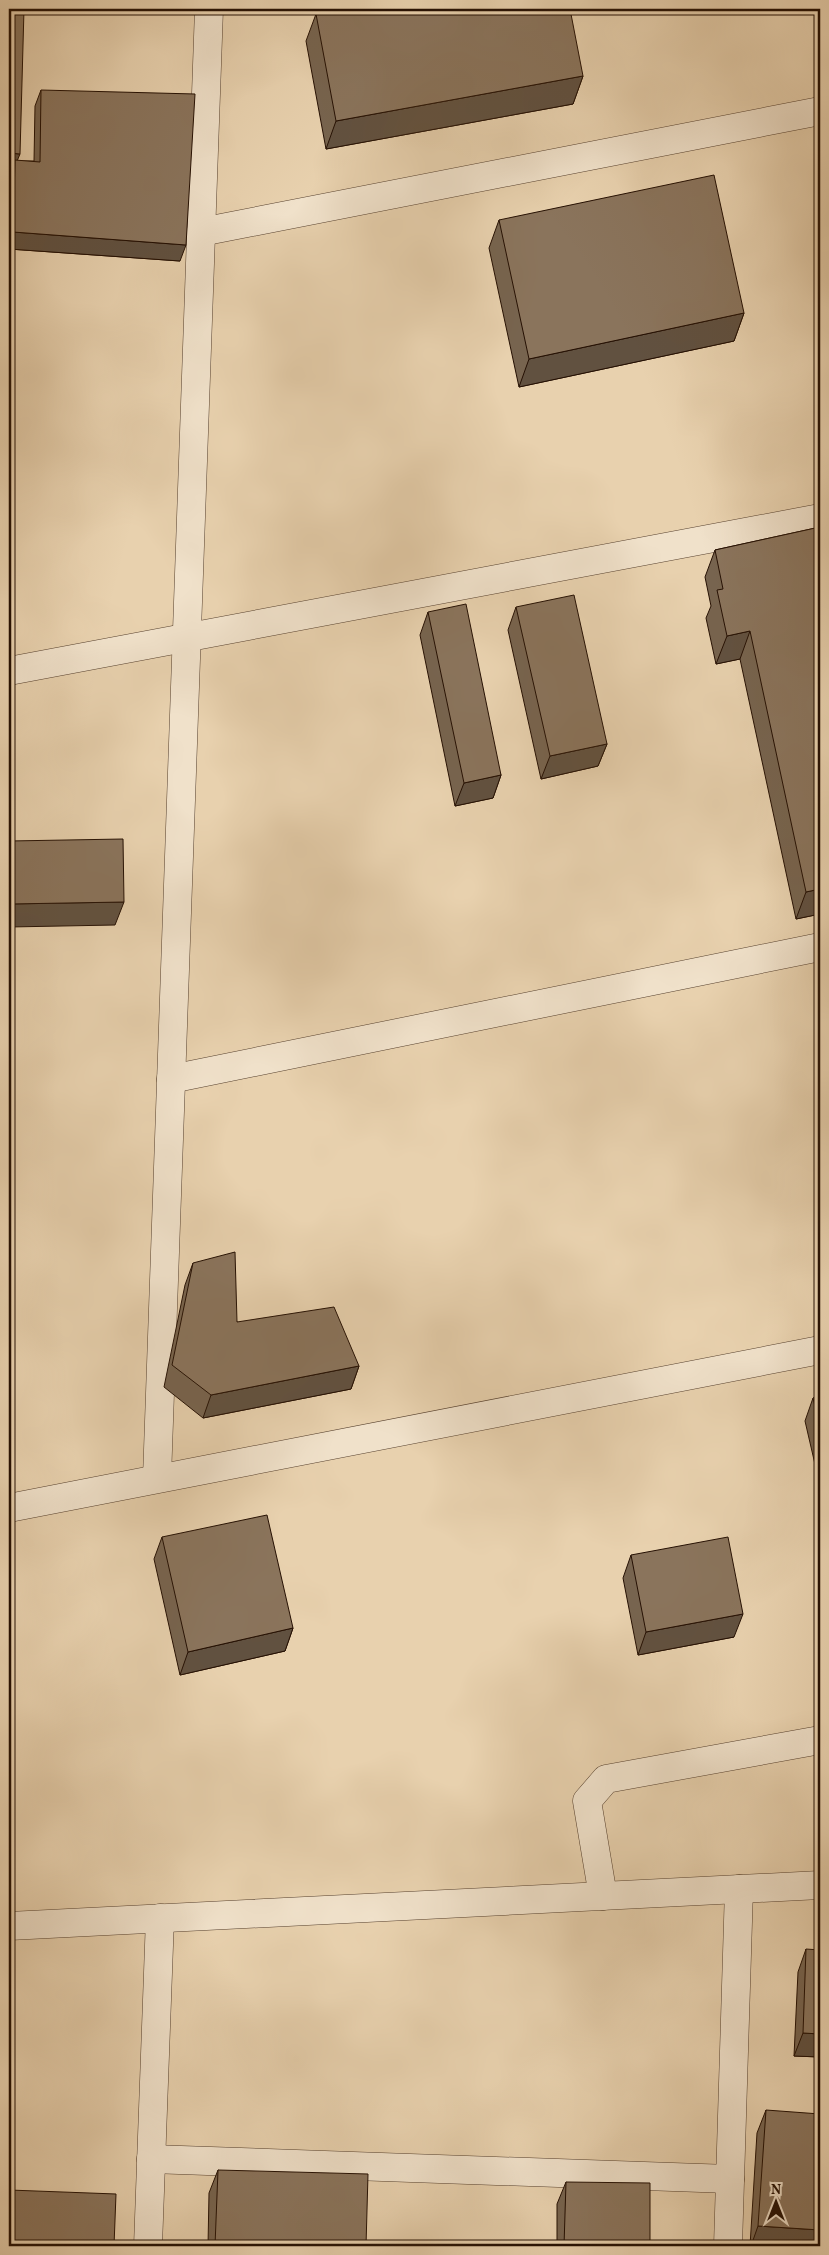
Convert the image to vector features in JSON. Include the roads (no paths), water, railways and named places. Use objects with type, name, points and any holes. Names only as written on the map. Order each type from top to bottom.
[{"type":"street","points":[[157,1478],[209,9]]},
{"type":"street","points":[[201,232],[820,111]]},
{"type":"street","points":[[9,671],[820,518]]},
{"type":"street","points":[[171,1079],[820,947]]},
{"type":"street","points":[[9,1508],[820,1350]]},
{"type":"street","points":[[603,1896],[586,1801],[606,1778],[820,1740]]},
{"type":"street","points":[[9,1926],[820,1885]]},
{"type":"street","points":[[728,2246],[739,1889]]},
{"type":"street","points":[[148,2246],[160,1918]]},
{"type":"street","points":[[151,2159],[730,2179]]}]
